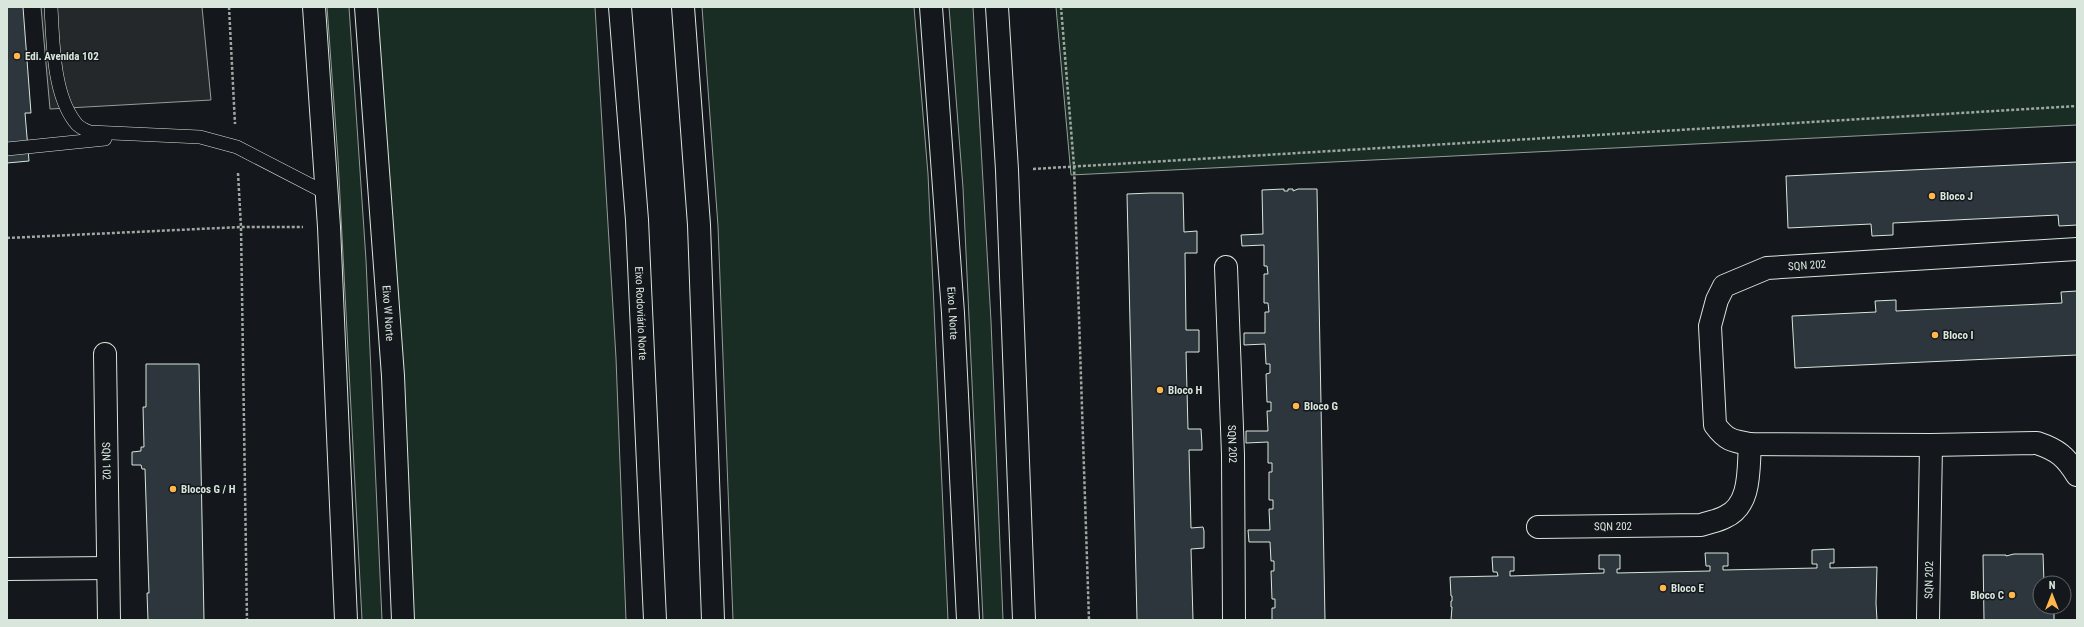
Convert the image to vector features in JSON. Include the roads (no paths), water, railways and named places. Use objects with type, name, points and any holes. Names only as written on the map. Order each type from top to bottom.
[{"type":"main road","points":[[314,7],[329,227],[346,620]]},
{"type":"main road","name":"Eixo W Norte","points":[[366,7],[393,376],[403,620]]},
{"type":"main road","name":"Eixo Rodoviário Norte","points":[[620,7],[637,220],[655,620]]},
{"type":"main road","points":[[683,7],[699,225],[713,620]]},
{"type":"main road","name":"Eixo L Norte","points":[[931,7],[953,313],[968,620]]},
{"type":"main road","points":[[997,7],[1006,170],[1024,620]]},
{"type":"main road","name":"SQN 202","points":[[2077,249],[1767,268],[1724,286],[1717,300],[1710,326],[1715,425],[1724,436],[1734,441],[1750,444],[1931,445],[2037,443],[2054,449],[2069,461],[2077,475]]},
{"type":"main road","name":"SQN 202","points":[[1226,267],[1233,455],[1234,620]]},
{"type":"main road","name":"SQN 102","points":[[105,354],[109,620]]},
{"type":"main road","name":"SQN 202","points":[[1538,526],[1701,525],[1726,517],[1740,506],[1747,487],[1750,444]]},
{"type":"main road","name":"SQN 202","points":[[1928,620],[1931,445]]},
{"type":"main road","points":[[7,569],[108,568]]},
{"type":"lane","points":[[51,7],[53,52],[64,105],[76,124],[90,132],[143,136],[200,137],[236,147],[326,193]]},
{"type":"lane","points":[[7,149],[143,136]]},
{"type":"place","name":"Edi. Avenida 102","points":[[17,56]]},
{"type":"place","name":"Bloco J","points":[[1932,196]]},
{"type":"place","name":"Bloco I","points":[[1935,335]]},
{"type":"place","name":"Bloco H","points":[[1160,390]]},
{"type":"place","name":"Bloco G","points":[[1296,406]]},
{"type":"place","name":"Blocos G / H","points":[[173,489]]},
{"type":"place","name":"Bloco E","points":[[1663,588]]},
{"type":"place","name":"Bloco C","points":[[2012,595]]}]
